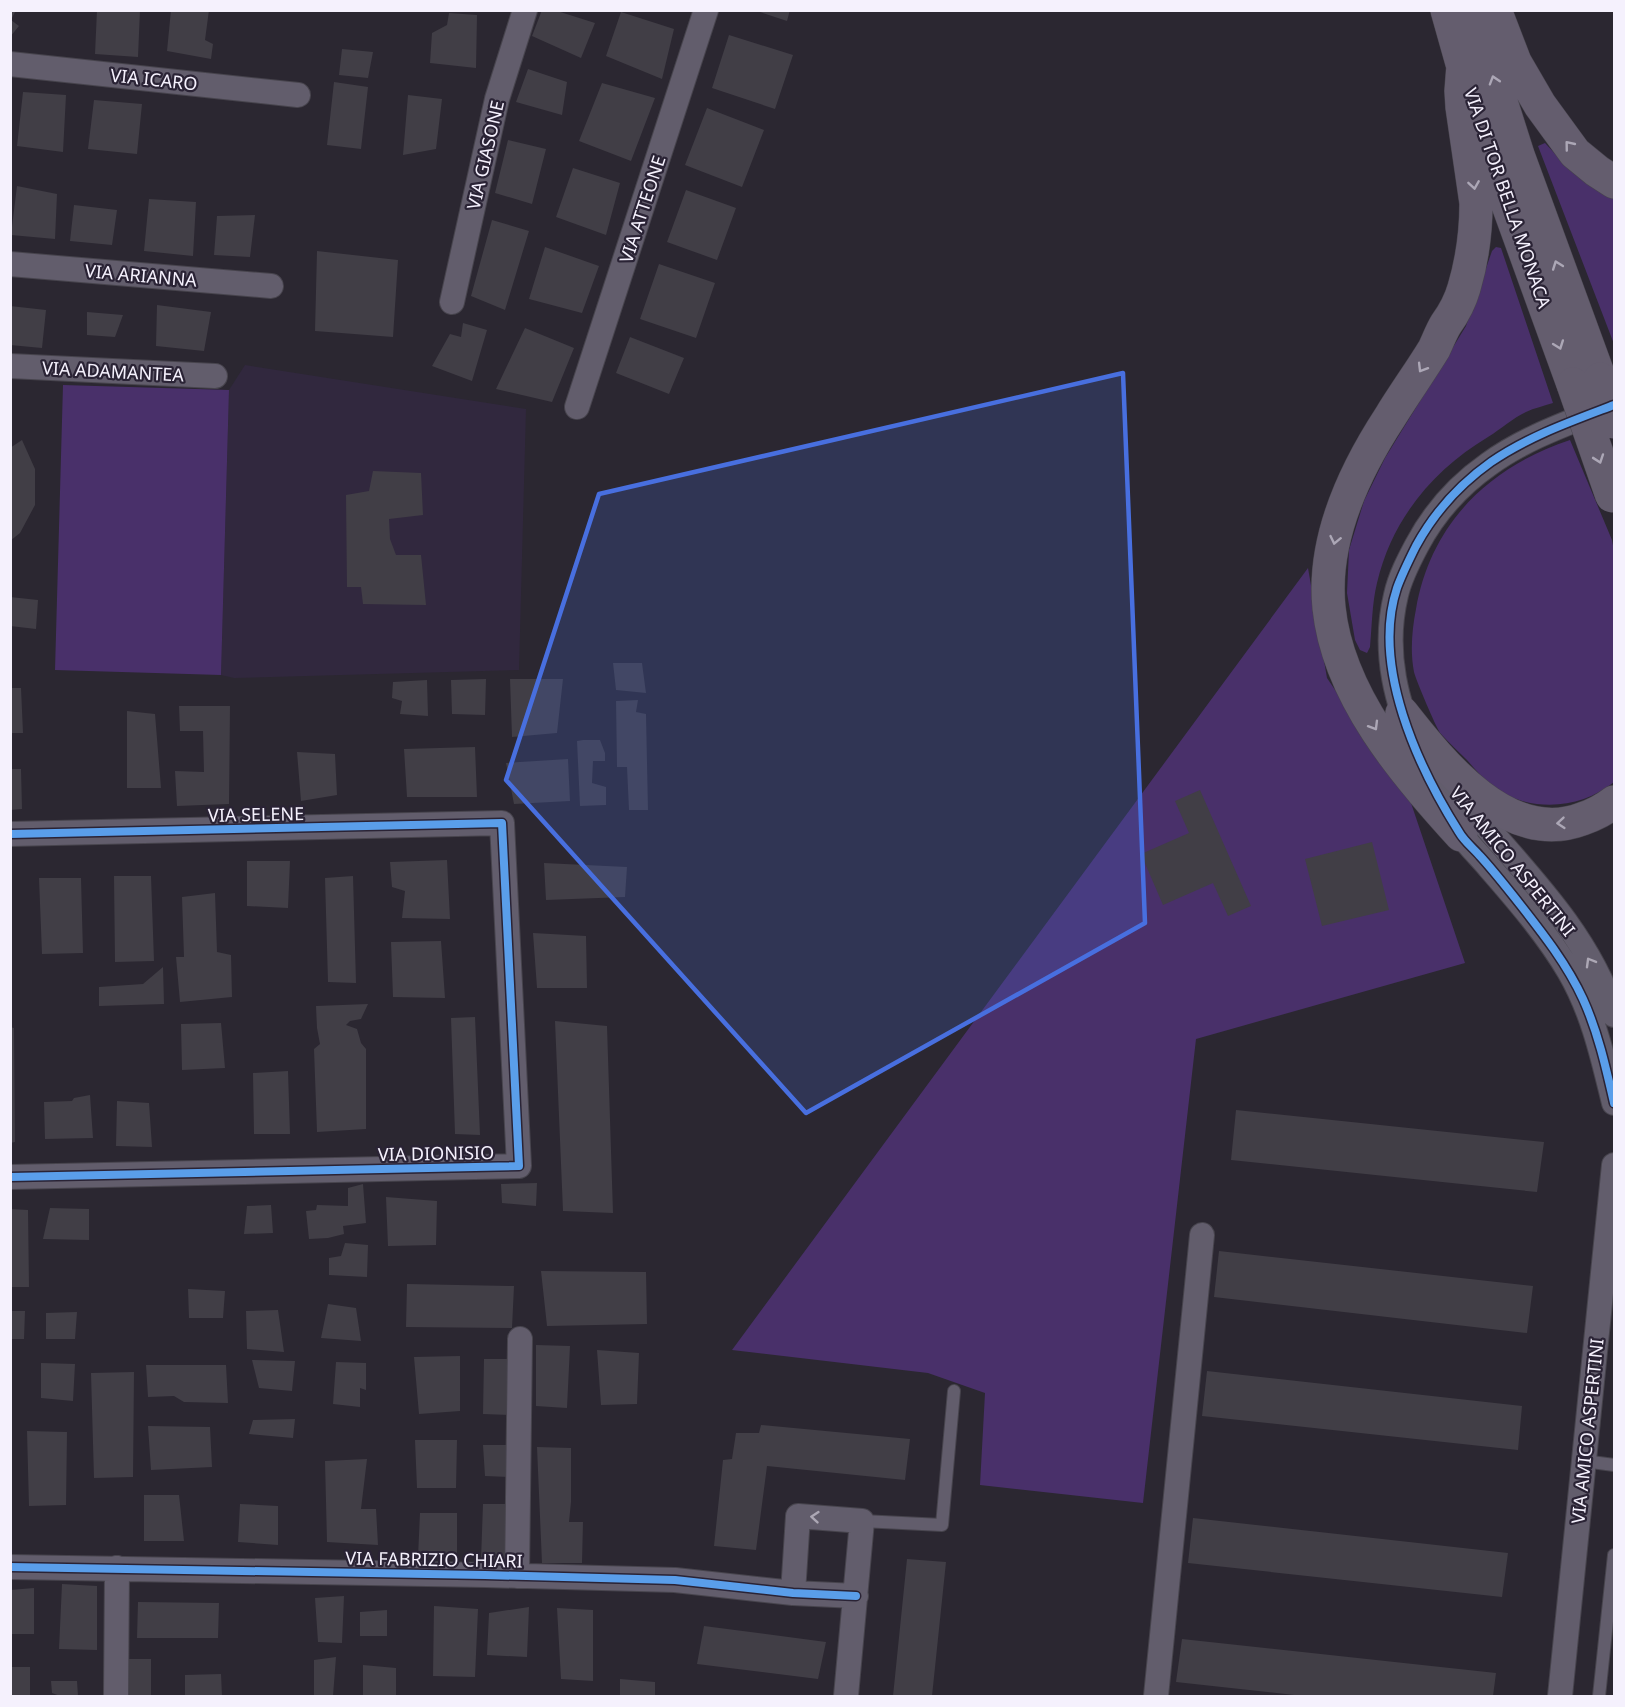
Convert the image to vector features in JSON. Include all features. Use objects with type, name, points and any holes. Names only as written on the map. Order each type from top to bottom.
[{"type":"main road","name":"VIA DI TOR BELLA MONACA","points":[[1447,10],[1476,113],[1496,172],[1596,389]]},
{"type":"main road","name":"VIA DI TOR BELLA MONACA","points":[[1477,10],[1491,70],[1596,389]]},
{"type":"main road","points":[[1496,10],[1515,62],[1536,100],[1575,153],[1614,182]]},
{"type":"main road","points":[[1461,835],[1407,774],[1360,702],[1346,673],[1334,634],[1328,585],[1336,532],[1354,481],[1382,430],[1452,318],[1464,289],[1471,262],[1476,203],[1462,107],[1463,65]]},
{"type":"main road","points":[[1596,389],[1614,422]]},
{"type":"main road","points":[[1596,389],[1613,500]]},
{"type":"main road","points":[[1401,713],[1458,778],[1486,800],[1520,819],[1545,824],[1566,824],[1590,816],[1614,802]]},
{"type":"street","name":"VIA GIASONE","points":[[452,302],[496,99],[525,10]]},
{"type":"street","name":"VIA ATTEONE","points":[[577,407],[706,10]]},
{"type":"street","name":"VIA ICARO","points":[[10,64],[298,95]]},
{"type":"street","name":"VIA ARIANNA","points":[[10,264],[271,286]]},
{"type":"street","name":"VIA ADAMANTEA","points":[[10,366],[215,376]]},
{"type":"street","name":"VIA AMICO ASPERTINI","points":[[1596,389],[1553,429],[1508,452],[1476,474],[1436,514],[1414,551],[1397,587],[1391,633],[1396,694],[1401,713],[1428,777],[1461,835],[1545,936],[1569,971],[1585,1002],[1593,1025],[1614,1103]]},
{"type":"street","name":"VIA AMICO ASPERTINI","points":[[1401,713],[1456,792],[1539,888],[1561,917],[1602,982],[1614,1015]]},
{"type":"street","name":"VIA SELENE","points":[[10,834],[502,823]]},
{"type":"street","name":"VIA DIONISIO","points":[[10,1177],[519,1166],[502,823]]},
{"type":"street","name":"VIA AMICO ASPERTINI","points":[[1560,1696],[1614,1165]]},
{"type":"street","points":[[1156,1696],[1202,1235]]},
{"type":"street","points":[[517,1576],[520,1339]]},
{"type":"street","points":[[793,1593],[798,1516],[862,1521],[846,1696]]},
{"type":"street","name":"VIA FABRIZIO CHIARI","points":[[10,1567],[675,1580],[793,1593],[856,1596]]},
{"type":"street","points":[[116,1696],[117,1568]]},
{"type":"lane","points":[[862,1521],[942,1526],[954,1391]]},
{"type":"lane","points":[[1584,1461],[1614,1465]]},
{"type":"lane","points":[[1599,1696],[1614,1556]]},
{"type":"highlighted area","points":[[1123,373],[1145,923],[806,1113],[506,780],[599,494]]},
{"type":"shaded area","points":[[1545,143],[1560,159],[1614,196],[1614,344],[1538,146]]},
{"type":"shaded area","points":[[1496,247],[1501,248],[1553,403],[1521,414],[1468,450],[1433,481],[1418,498],[1404,517],[1384,560],[1375,591],[1370,647],[1367,653],[1360,650],[1355,640],[1347,593],[1349,550],[1364,501],[1385,458],[1466,326],[1492,251]]},
{"type":"shaded area","points":[[245,365],[526,409],[519,670],[234,678],[221,675],[229,390]]},
{"type":"shaded area","points":[[63,385],[229,390],[221,675],[55,670]]},
{"type":"shaded area","points":[[1570,440],[1612,540],[1614,551],[1614,782],[1586,798],[1570,803],[1537,804],[1506,795],[1492,786],[1441,734],[1414,672],[1413,632],[1424,578],[1435,550],[1450,525],[1468,502],[1514,466],[1541,451]]},
{"type":"shaded area","points":[[1308,568],[1327,678],[1411,803],[1465,963],[1196,1039],[1143,1503],[980,1485],[985,1393],[928,1373],[732,1350]]},
{"type":"building","points":[[10,10],[16,10],[11,20],[19,26],[10,37]]},
{"type":"building","points":[[97,10],[140,10],[138,57],[95,54]]},
{"type":"building","points":[[171,10],[209,10],[205,40],[213,44],[211,59],[167,51]]},
{"type":"building","points":[[542,10],[554,10],[595,23],[581,58],[532,36]]},
{"type":"building","points":[[754,10],[790,10],[787,21]]},
{"type":"building","points":[[621,12],[674,29],[662,79],[606,56]]},
{"type":"building","points":[[449,13],[477,15],[476,68],[430,63],[432,33],[447,25]]},
{"type":"building","points":[[729,35],[793,55],[775,109],[712,88]]},
{"type":"building","points":[[342,49],[373,52],[368,78],[339,75]]},
{"type":"building","points":[[528,69],[567,82],[562,115],[516,102]]},
{"type":"building","points":[[334,82],[368,87],[361,149],[327,145]]},
{"type":"building","points":[[602,83],[655,98],[631,161],[579,141]]},
{"type":"building","points":[[23,92],[66,95],[63,152],[17,146]]},
{"type":"building","points":[[408,95],[442,99],[436,149],[403,155]]},
{"type":"building","points":[[94,100],[142,104],[137,154],[88,149]]},
{"type":"building","points":[[707,108],[764,130],[742,187],[685,165]]},
{"type":"building","points":[[508,140],[546,149],[532,204],[495,193]]},
{"type":"building","points":[[573,168],[620,183],[606,235],[556,217]]},
{"type":"building","points":[[17,186],[57,194],[55,239],[11,235]]},
{"type":"building","points":[[686,190],[736,208],[717,260],[667,242]]},
{"type":"building","points":[[149,199],[196,202],[193,256],[144,251]]},
{"type":"building","points":[[74,205],[117,210],[112,245],[70,241]]},
{"type":"building","points":[[255,215],[250,257],[214,255],[217,216]]},
{"type":"building","points":[[492,220],[529,231],[505,310],[471,296]]},
{"type":"building","points":[[545,247],[599,266],[582,313],[529,299]]},
{"type":"building","points":[[317,251],[398,260],[393,337],[315,331]]},
{"type":"building","points":[[659,264],[715,283],[696,338],[640,319]]},
{"type":"building","points":[[157,305],[211,312],[204,351],[156,346]]},
{"type":"building","points":[[10,306],[46,310],[42,348],[10,345]]},
{"type":"building","points":[[87,312],[123,315],[115,337],[87,335]]},
{"type":"building","points":[[463,323],[487,330],[472,381],[432,366],[450,334],[461,337]]},
{"type":"building","points":[[525,328],[574,348],[552,402],[496,389]]},
{"type":"building","points":[[630,337],[684,358],[669,394],[616,373]]},
{"type":"building","points":[[22,440],[35,469],[35,505],[20,533],[10,541],[10,448]]},
{"type":"building","points":[[373,471],[421,473],[423,515],[389,519],[390,539],[396,555],[421,555],[426,605],[363,604],[361,587],[347,587],[346,495],[369,491]]},
{"type":"building","points":[[10,597],[38,600],[36,629],[10,626]]},
{"type":"building","points":[[613,663],[642,663],[646,693],[616,690]]},
{"type":"building","points":[[486,679],[485,715],[452,714],[451,680]]},
{"type":"building","points":[[510,679],[563,679],[557,733],[512,737]]},
{"type":"building","points":[[427,680],[428,716],[400,714],[402,701],[392,698],[393,682]]},
{"type":"building","points":[[10,688],[21,688],[23,733],[10,733]]},
{"type":"building","points":[[638,700],[636,712],[646,714],[648,810],[629,810],[627,767],[617,767],[616,701]]},
{"type":"building","points":[[179,706],[230,706],[229,804],[177,806],[175,771],[204,772],[203,731],[180,731]]},
{"type":"building","points":[[127,711],[155,714],[161,788],[127,788]]},
{"type":"building","points":[[600,740],[605,753],[605,761],[593,761],[592,783],[606,787],[606,805],[580,806],[577,741]]},
{"type":"building","points":[[475,747],[477,797],[407,797],[404,749]]},
{"type":"building","points":[[297,752],[335,754],[337,795],[301,801]]},
{"type":"building","points":[[568,759],[570,801],[514,804],[506,763]]},
{"type":"building","points":[[10,769],[21,769],[22,809],[10,810]]},
{"type":"building","points":[[1200,790],[1251,906],[1228,916],[1213,883],[1163,905],[1141,854],[1189,833],[1175,801]]},
{"type":"building","points":[[1372,842],[1389,910],[1322,926],[1305,859]]},
{"type":"building","points":[[447,860],[450,919],[402,918],[405,891],[392,887],[390,862]]},
{"type":"building","points":[[247,861],[290,861],[288,908],[247,906]]},
{"type":"building","points":[[544,863],[627,867],[625,897],[546,900]]},
{"type":"building","points":[[114,876],[151,876],[154,961],[115,962]]},
{"type":"building","points":[[353,876],[356,983],[328,982],[325,878]]},
{"type":"building","points":[[39,878],[81,878],[83,953],[42,954]]},
{"type":"building","points":[[215,893],[217,952],[231,955],[232,997],[180,1002],[176,957],[184,957],[182,897]]},
{"type":"building","points":[[533,933],[586,936],[587,988],[537,988]]},
{"type":"building","points":[[441,941],[445,998],[393,997],[391,942]]},
{"type":"building","points":[[163,967],[164,1004],[99,1006],[99,987],[143,984]]},
{"type":"building","points":[[368,1004],[361,1019],[350,1021],[346,1025],[357,1029],[361,1043],[366,1049],[366,1129],[317,1132],[314,1049],[320,1044],[316,1006]]},
{"type":"building","points":[[475,1017],[480,1135],[455,1134],[451,1018]]},
{"type":"building","points":[[555,1021],[607,1026],[613,1213],[563,1211]]},
{"type":"building","points":[[221,1023],[225,1068],[182,1070],[181,1024]]},
{"type":"building","points":[[10,1027],[14,1028],[15,1142],[10,1143]]},
{"type":"building","points":[[288,1071],[290,1134],[254,1134],[253,1073]]},
{"type":"building","points":[[90,1095],[93,1138],[45,1139],[44,1102],[72,1101],[74,1098]]},
{"type":"building","points":[[117,1101],[149,1103],[152,1147],[116,1146]]},
{"type":"building","points":[[1236,1110],[1544,1142],[1537,1192],[1231,1160]]},
{"type":"building","points":[[537,1183],[536,1206],[502,1203],[501,1184]]},
{"type":"building","points":[[363,1184],[366,1223],[343,1226],[344,1234],[309,1239],[306,1211],[316,1210],[317,1205],[348,1206],[348,1188]]},
{"type":"building","points":[[386,1197],[437,1201],[436,1245],[388,1246]]},
{"type":"building","points":[[271,1205],[273,1233],[244,1234],[247,1206]]},
{"type":"building","points":[[50,1208],[89,1209],[89,1240],[43,1239]]},
{"type":"building","points":[[10,1209],[28,1210],[29,1287],[10,1287]]},
{"type":"building","points":[[345,1243],[368,1245],[367,1277],[329,1275],[329,1258],[341,1256]]},
{"type":"building","points":[[1219,1251],[1533,1286],[1527,1333],[1214,1297]]},
{"type":"building","points":[[541,1271],[646,1272],[647,1324],[547,1326]]},
{"type":"building","points":[[407,1284],[514,1286],[512,1328],[406,1327]]},
{"type":"building","points":[[188,1289],[225,1291],[223,1318],[189,1318]]},
{"type":"building","points":[[328,1304],[356,1308],[361,1341],[321,1338]]},
{"type":"building","points":[[278,1310],[284,1352],[247,1349],[246,1311]]},
{"type":"building","points":[[10,1311],[25,1311],[24,1339],[10,1339]]},
{"type":"building","points":[[77,1312],[75,1339],[46,1339],[46,1313]]},
{"type":"building","points":[[536,1345],[570,1346],[567,1408],[536,1406]]},
{"type":"building","points":[[597,1350],[639,1353],[637,1404],[601,1405]]},
{"type":"building","points":[[460,1356],[460,1411],[419,1414],[414,1357]]},
{"type":"building","points":[[484,1359],[509,1359],[511,1415],[483,1414]]},
{"type":"building","points":[[252,1360],[295,1361],[292,1391],[259,1388]]},
{"type":"building","points":[[336,1362],[366,1363],[366,1390],[360,1388],[360,1407],[333,1404]]},
{"type":"building","points":[[41,1363],[75,1364],[73,1401],[41,1398]]},
{"type":"building","points":[[146,1365],[226,1365],[228,1403],[184,1402],[174,1396],[148,1397]]},
{"type":"building","points":[[1207,1371],[1522,1406],[1518,1450],[1202,1416]]},
{"type":"building","points":[[134,1372],[133,1477],[94,1478],[91,1373]]},
{"type":"building","points":[[295,1419],[293,1438],[249,1434],[253,1420]]},
{"type":"building","points":[[761,1425],[910,1439],[905,1480],[767,1466],[756,1550],[714,1546],[723,1460],[732,1459],[736,1433],[759,1433]]},
{"type":"building","points":[[148,1426],[210,1427],[212,1467],[151,1470]]},
{"type":"building","points":[[27,1431],[67,1432],[66,1505],[29,1506]]},
{"type":"building","points":[[415,1440],[457,1440],[456,1488],[417,1488]]},
{"type":"building","points":[[483,1445],[509,1445],[509,1477],[485,1476]]},
{"type":"building","points":[[537,1447],[571,1448],[569,1522],[583,1522],[582,1563],[542,1563]]},
{"type":"building","points":[[367,1459],[361,1509],[376,1509],[378,1545],[327,1542],[325,1461]]},
{"type":"building","points":[[144,1495],[179,1495],[184,1541],[144,1541]]},
{"type":"building","points":[[240,1504],[278,1506],[278,1545],[238,1542]]},
{"type":"building","points":[[483,1504],[510,1504],[511,1560],[481,1560]]},
{"type":"building","points":[[420,1513],[457,1513],[457,1557],[418,1557]]},
{"type":"building","points":[[1193,1518],[1508,1553],[1502,1597],[1188,1563]]},
{"type":"building","points":[[907,1559],[946,1562],[932,1696],[893,1696]]},
{"type":"building","points":[[62,1584],[97,1586],[97,1650],[59,1649]]},
{"type":"building","points":[[34,1588],[34,1634],[10,1634],[10,1590]]},
{"type":"building","points":[[344,1596],[342,1643],[318,1642],[315,1598]]},
{"type":"building","points":[[138,1602],[219,1603],[218,1638],[137,1638]]},
{"type":"building","points":[[434,1606],[478,1609],[475,1677],[433,1676]]},
{"type":"building","points":[[529,1607],[527,1657],[487,1655],[489,1613]]},
{"type":"building","points":[[557,1608],[593,1610],[593,1681],[561,1679]]},
{"type":"building","points":[[387,1610],[387,1636],[360,1636],[360,1612]]},
{"type":"building","points":[[704,1626],[826,1642],[818,1679],[697,1664]]},
{"type":"building","points":[[1182,1639],[1496,1673],[1493,1696],[1303,1696],[1176,1682]]},
{"type":"building","points":[[336,1657],[333,1696],[314,1696],[314,1660]]},
{"type":"building","points":[[121,1659],[151,1659],[151,1696],[121,1696]]},
{"type":"building","points":[[363,1665],[396,1668],[396,1696],[363,1696]]},
{"type":"building","points":[[10,1667],[30,1667],[30,1696],[10,1696]]},
{"type":"building","points":[[221,1674],[222,1696],[185,1696],[185,1675]]},
{"type":"building","points":[[620,1679],[655,1682],[655,1696],[620,1696]]},
{"type":"building","points":[[51,1681],[77,1681],[78,1696],[60,1696],[52,1693]]},
{"type":"cycle path","points":[[1614,405],[1520,444],[1491,462],[1449,500],[1423,534],[1397,588],[1391,618],[1390,650],[1394,682],[1403,715],[1428,777],[1461,835],[1515,898],[1569,972],[1593,1024],[1614,1103]]},
{"type":"cycle path","points":[[10,834],[502,823],[519,1166],[10,1177]]},
{"type":"cycle path","points":[[10,1567],[675,1580],[793,1593],[856,1596]]}]
